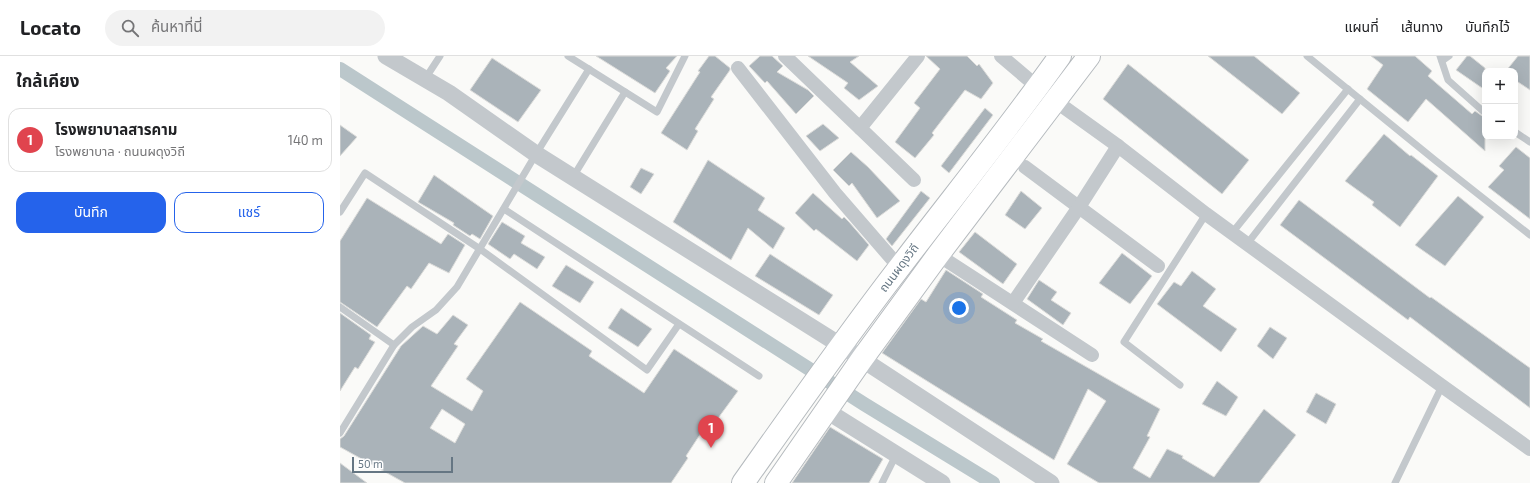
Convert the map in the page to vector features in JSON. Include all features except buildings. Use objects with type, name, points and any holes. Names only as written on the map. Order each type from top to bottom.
[{"type":"main road","name":"ถนนผดุงวิถี","points":[[743,483],[836,352],[1038,88],[1060,56]]},
{"type":"main road","name":"ถนนผดุงวิถี","points":[[776,483],[938,255],[1089,56]]},
{"type":"street","points":[[386,56],[449,93],[533,160],[573,178],[836,352],[1051,483]]},
{"type":"street","points":[[785,56],[914,180]]},
{"type":"street","points":[[860,128],[918,56]]},
{"type":"street","points":[[1002,56],[1038,88],[1118,146],[1206,214],[1442,386],[1530,448]]},
{"type":"street","points":[[738,68],[835,193],[900,267]]},
{"type":"street","points":[[1013,304],[1079,207],[1118,146]]},
{"type":"street","points":[[1025,167],[1158,266]]},
{"type":"street","points":[[938,255],[1092,355]]},
{"type":"street","points":[[832,404],[896,455],[924,475],[942,483]]},
{"type":"lane","points":[[425,79],[440,56]]},
{"type":"lane","points":[[568,56],[657,112],[685,56]]},
{"type":"lane","points":[[1308,56],[1530,235]]},
{"type":"lane","points":[[1449,56],[1441,58],[1448,80],[1482,110]]},
{"type":"lane","points":[[340,432],[394,345],[412,327],[436,310],[457,287],[533,160],[590,69]]},
{"type":"lane","points":[[1232,233],[1348,89]]},
{"type":"lane","points":[[573,178],[625,92]]},
{"type":"lane","points":[[1247,244],[1360,99]]},
{"type":"lane","points":[[1518,134],[1530,142]]},
{"type":"lane","points":[[340,212],[365,173],[480,249],[647,370],[679,324]]},
{"type":"lane","points":[[506,206],[758,376]]},
{"type":"lane","points":[[1180,385],[1124,342],[1206,214]]},
{"type":"lane","points":[[340,307],[394,345]]},
{"type":"lane","points":[[1395,483],[1442,386]]},
{"type":"lane","points":[[882,483],[896,455]]},
{"type":"waterway","points":[[340,69],[864,404],[993,483]]},
{"type":"place","name":"โรงพยาบาลสารคาม","points":[[711,448]]}]
